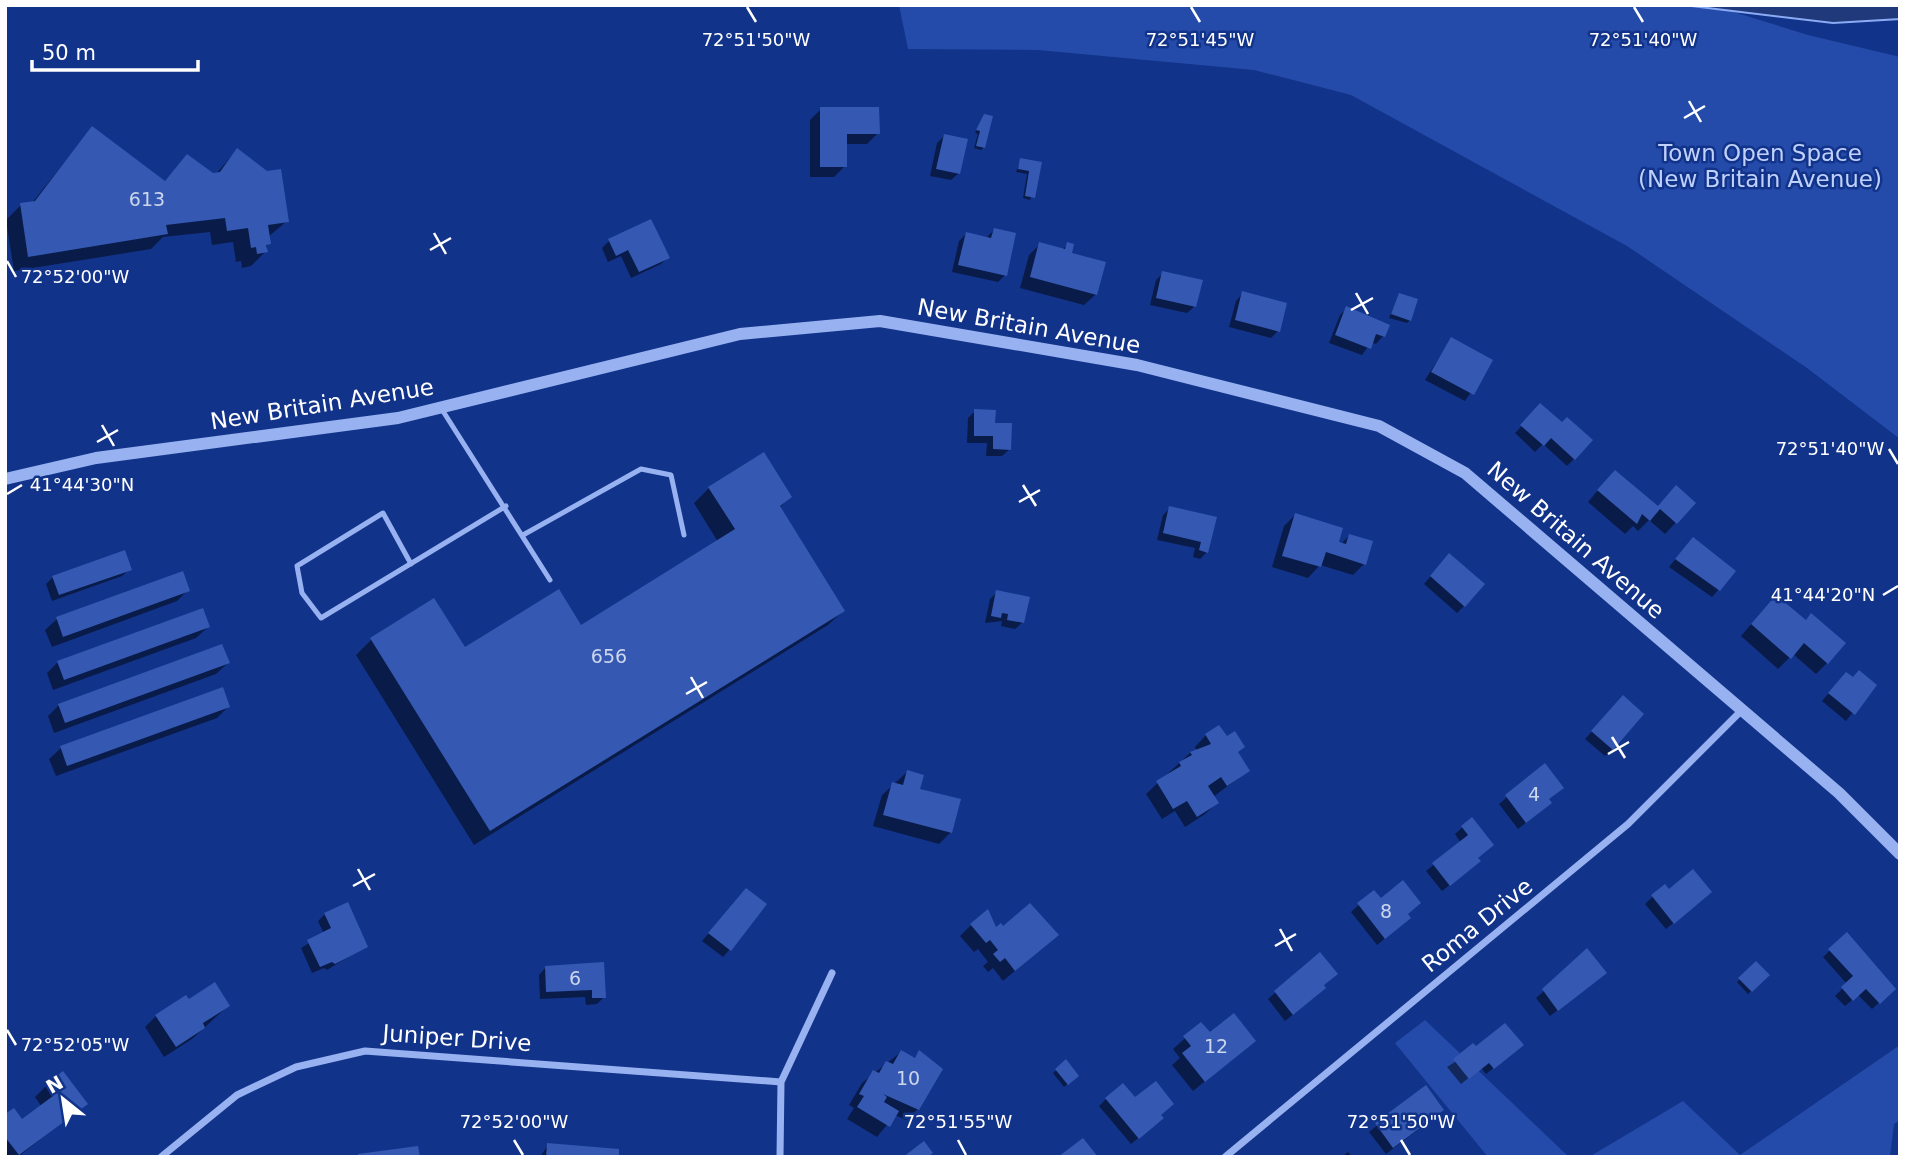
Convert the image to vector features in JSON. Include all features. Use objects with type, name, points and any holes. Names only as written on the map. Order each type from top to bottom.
[{"type":"street","name":"New Britain Avenue","points":[[5,479],[96,458],[398,418],[740,334],[880,321],[1137,365],[1379,426],[1465,473],[1839,793],[1900,854]]},
{"type":"street","name":"Roma Drive","points":[[1225,1157],[1628,824],[1742,710]]},
{"type":"street","points":[[780,1157],[781,1082],[832,972]]},
{"type":"street","name":"Juniper Drive","points":[[161,1157],[237,1095],[296,1067],[365,1051],[781,1082]]},
{"type":"lane","points":[[441,408],[506,506],[550,580]]},
{"type":"lane","points":[[523,535],[641,469],[671,475],[684,535]]},
{"type":"lane","points":[[411,564],[383,513],[297,566],[302,593],[321,618],[411,564],[506,506]]},
{"type":"green space","name":"Town Open Space (New Britain Avenue)","points":[[899,5],[1711,5],[1808,35],[1900,57],[1900,439],[1807,368],[1627,246],[1351,95],[1254,70],[1038,50],[908,49]]},
{"type":"green space","points":[[1425,1020],[1569,1157],[1488,1157],[1395,1043]]},
{"type":"green space","points":[[1900,1045],[1900,1120],[1894,1124],[1890,1157],[1589,1157],[1683,1101],[1740,1155]]},
{"type":"shaded area","points":[[1683,5],[1900,5],[1900,19],[1833,23]]},
{"type":"building","points":[[820,107],[879,107],[880,134],[847,134],[847,167],[820,167]]},
{"type":"building","points":[[984,114],[993,116],[985,148],[976,146],[980,131],[976,130]]},
{"type":"building","points":[[92,126],[165,181],[187,154],[213,173],[220,172],[237,148],[267,171],[281,169],[289,222],[268,225],[271,244],[266,245],[268,252],[257,254],[256,247],[251,248],[248,228],[227,231],[225,218],[166,225],[168,234],[28,257],[20,203],[35,201]]},
{"type":"building","points":[[944,134],[968,139],[960,174],[936,169]]},
{"type":"building","points":[[1020,158],[1042,162],[1035,198],[1025,196],[1029,171],[1018,169]]},
{"type":"building","points":[[651,219],[670,258],[639,272],[628,250],[616,256],[608,239]]},
{"type":"building","points":[[994,228],[1016,233],[1007,276],[958,265],[966,232],[991,238]]},
{"type":"building","points":[[1039,242],[1065,249],[1067,242],[1074,244],[1072,253],[1106,262],[1097,295],[1030,277]]},
{"type":"building","points":[[1162,271],[1203,280],[1196,307],[1156,298]]},
{"type":"building","points":[[1242,291],[1287,303],[1280,332],[1235,320]]},
{"type":"building","points":[[1399,293],[1418,299],[1411,321],[1391,314]]},
{"type":"building","points":[[1346,306],[1390,325],[1385,337],[1376,334],[1371,349],[1335,335]]},
{"type":"building","points":[[1451,337],[1493,360],[1474,395],[1431,372]]},
{"type":"building","points":[[1540,403],[1562,422],[1567,417],[1593,440],[1575,460],[1551,438],[1544,446],[1520,425]]},
{"type":"building","points":[[974,409],[996,410],[995,423],[1012,423],[1011,450],[993,449],[993,436],[974,436]]},
{"type":"building","points":[[764,452],[792,497],[780,506],[845,611],[490,831],[370,638],[434,598],[465,647],[559,589],[581,625],[735,529],[708,487]]},
{"type":"building","points":[[1615,470],[1658,506],[1676,485],[1696,503],[1677,524],[1660,509],[1650,521],[1642,514],[1637,524],[1597,490]]},
{"type":"building","points":[[1169,506],[1217,517],[1208,553],[1199,550],[1201,542],[1163,533]]},
{"type":"building","points":[[1295,513],[1343,528],[1339,542],[1346,544],[1349,534],[1373,541],[1366,565],[1326,552],[1321,567],[1282,556]]},
{"type":"building","points":[[1693,537],[1736,571],[1720,591],[1675,559]]},
{"type":"building","points":[[125,550],[132,570],[59,595],[52,576]]},
{"type":"building","points":[[1449,553],[1485,584],[1465,607],[1430,576]]},
{"type":"building","points":[[183,571],[190,591],[63,637],[56,617]]},
{"type":"building","points":[[996,590],[1030,597],[1024,623],[1007,620],[1008,614],[1002,613],[1001,618],[991,616]]},
{"type":"building","points":[[1776,595],[1806,620],[1811,613],[1846,643],[1828,664],[1804,643],[1791,659],[1751,624]]},
{"type":"building","points":[[203,608],[210,627],[64,680],[57,661]]},
{"type":"building","points":[[222,644],[230,663],[65,723],[58,704]]},
{"type":"building","points":[[1859,670],[1877,685],[1855,715],[1828,693],[1846,672],[1853,677]]},
{"type":"building","points":[[223,687],[230,707],[67,766],[60,746]]},
{"type":"building","points":[[1623,695],[1644,714],[1613,750],[1591,731]]},
{"type":"building","points":[[1219,725],[1227,736],[1235,731],[1245,747],[1238,752],[1250,771],[1227,786],[1221,777],[1208,786],[1219,803],[1197,817],[1187,801],[1173,809],[1156,781],[1181,766],[1179,762],[1192,755],[1190,752],[1211,744],[1205,734]]},
{"type":"building","points":[[1545,763],[1564,788],[1549,799],[1552,803],[1526,823],[1505,795]]},
{"type":"building","points":[[907,770],[924,775],[920,789],[961,799],[952,833],[883,815],[892,782],[903,785]]},
{"type":"building","points":[[1472,817],[1494,845],[1478,858],[1481,861],[1450,886],[1432,863],[1468,835],[1461,826]]},
{"type":"building","points":[[1693,869],[1712,892],[1674,924],[1651,895],[1665,884],[1669,889]]},
{"type":"building","points":[[1403,880],[1421,903],[1408,914],[1411,918],[1385,939],[1357,903],[1374,890],[1381,898]]},
{"type":"building","points":[[746,888],[767,904],[731,951],[708,933]]},
{"type":"building","points":[[348,902],[368,947],[335,964],[332,962],[320,967],[307,940],[331,928],[324,913]]},
{"type":"building","points":[[1030,903],[1059,935],[1015,971],[1005,958],[1000,962],[993,954],[998,950],[990,940],[986,943],[970,924],[988,909],[996,927],[1001,923],[1003,926]]},
{"type":"building","points":[[1847,932],[1896,989],[1880,1004],[1866,989],[1853,1001],[1841,987],[1853,976],[1828,949]]},
{"type":"building","points":[[1587,948],[1607,973],[1558,1011],[1542,989]]},
{"type":"building","points":[[1320,952],[1338,974],[1324,985],[1326,988],[1293,1015],[1274,991]]},
{"type":"building","points":[[1756,961],[1770,975],[1752,992],[1738,978]]},
{"type":"building","points":[[604,962],[606,998],[592,998],[592,990],[546,992],[545,966]]},
{"type":"building","points":[[215,982],[230,1006],[203,1023],[205,1028],[176,1047],[155,1015],[186,995],[189,999]]},
{"type":"building","points":[[1234,1013],[1256,1041],[1205,1082],[1182,1053],[1191,1046],[1183,1036],[1201,1022],[1210,1032]]},
{"type":"building","points":[[1505,1023],[1524,1045],[1494,1069],[1489,1063],[1469,1079],[1453,1059],[1473,1043],[1476,1046]]},
{"type":"building","points":[[901,1050],[915,1058],[919,1050],[943,1069],[919,1110],[883,1094],[887,1097],[884,1102],[899,1111],[890,1127],[857,1107],[864,1096],[859,1094],[873,1070],[879,1073],[886,1061],[893,1064]]},
{"type":"building","points":[[1066,1059],[1079,1076],[1068,1085],[1055,1069]]},
{"type":"building","points":[[63,1071],[88,1104],[19,1155],[5,1137],[5,1114],[14,1108],[22,1119],[53,1096],[45,1085]]},
{"type":"building","points":[[1156,1081],[1174,1104],[1161,1115],[1164,1118],[1139,1139],[1105,1098],[1123,1083],[1135,1097]]},
{"type":"building","points":[[1426,1085],[1444,1110],[1393,1148],[1375,1123]]},
{"type":"building","points":[[1083,1138],[1098,1157],[1058,1157]]},
{"type":"building","points":[[924,1141],[933,1153],[928,1157],[903,1157]]},
{"type":"building","points":[[547,1143],[619,1149],[619,1157],[546,1157]]},
{"type":"building","points":[[418,1146],[420,1157],[358,1157],[358,1154]]}]
